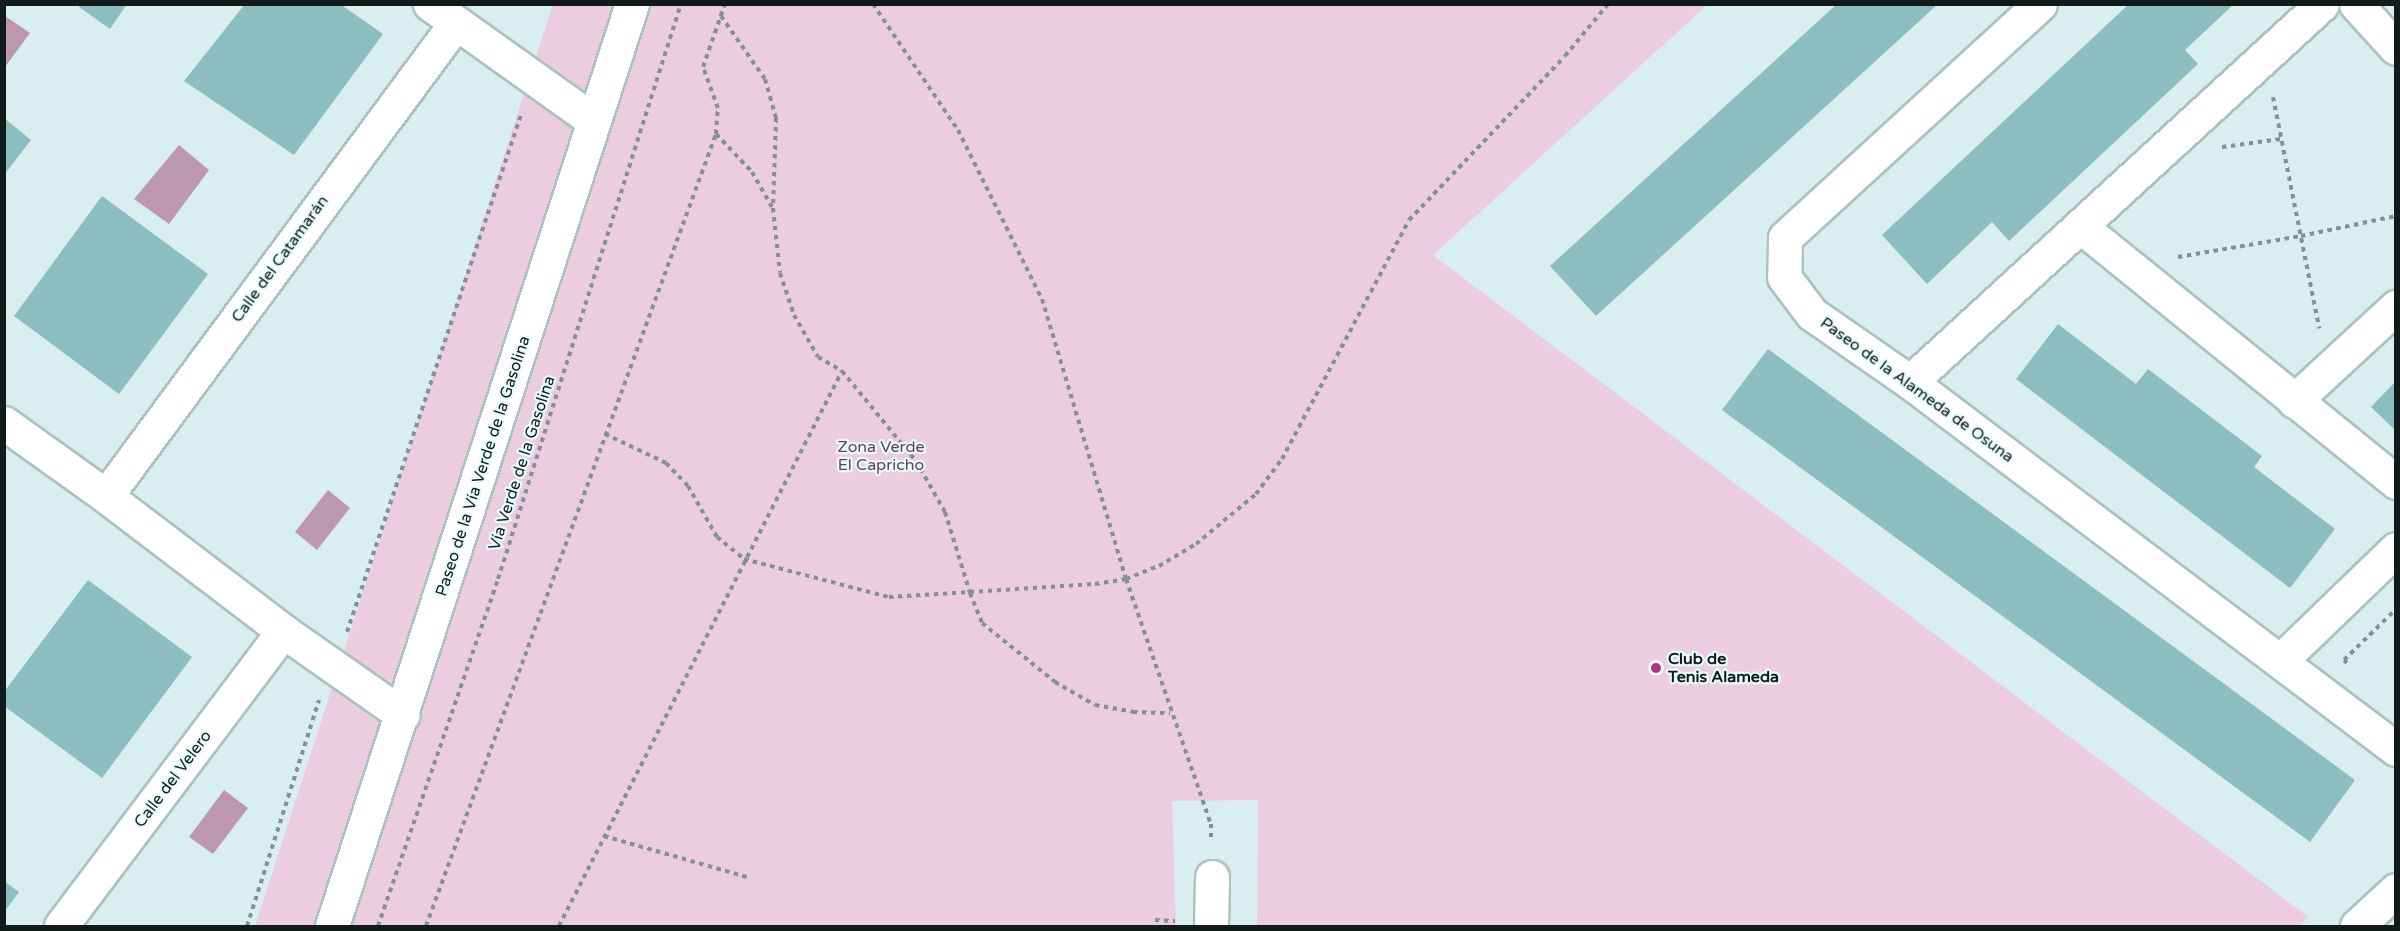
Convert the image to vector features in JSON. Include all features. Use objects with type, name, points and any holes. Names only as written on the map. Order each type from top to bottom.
[{"type":"street","name":"Paseo de la Vía Verde de la Gasolina","points":[[332,927],[403,716],[632,4]]},
{"type":"street","name":"Paseo de la Alameda de Osuna","points":[[2040,4],[1785,238],[1784,277],[1812,314],[1910,382],[2396,750]]},
{"type":"street","points":[[1910,382],[2322,4]]},
{"type":"street","points":[[2356,4],[2396,48]]},
{"type":"street","name":"Calle del Catamarán","points":[[106,496],[442,14],[594,121]]},
{"type":"street","points":[[2080,226],[2396,482]]},
{"type":"street","points":[[2294,401],[2396,307]]},
{"type":"street","points":[[4,423],[106,496],[283,631],[403,716]]},
{"type":"street","points":[[2280,661],[2396,549]]},
{"type":"street","name":"Calle del Velero","points":[[61,927],[283,631]]},
{"type":"street","points":[[1212,877],[1212,927]]},
{"type":"street","points":[[2357,927],[2396,890]]},
{"type":"path","name":"Vía Verde de la Gasolina","points":[[378,927],[498,579],[681,4]]},
{"type":"path","points":[[426,927],[716,134],[718,108],[703,66],[725,4]]},
{"type":"path","points":[[873,4],[958,130],[1042,299],[1126,579],[1210,824],[1212,877]]},
{"type":"path","points":[[606,434],[666,463],[688,486],[717,537],[744,559],[889,597],[1095,584],[1126,579],[1159,566],[1196,544],[1256,494],[1282,459],[1409,220],[1565,56],[1608,4]]},
{"type":"path","points":[[721,16],[765,79],[776,118],[773,208],[780,273],[794,315],[818,357],[842,371],[916,461],[945,513],[970,593],[982,623],[1055,682],[1095,705],[1133,712],[1170,712]]},
{"type":"path","points":[[2265,57],[2327,370]]},
{"type":"path","points":[[346,635],[521,115]]},
{"type":"path","points":[[716,134],[752,172],[773,208]]},
{"type":"path","points":[[2128,265],[2301,236],[2396,216]]},
{"type":"path","points":[[559,927],[744,559],[842,371]]},
{"type":"path","points":[[2352,667],[2344,660],[2396,609]]},
{"type":"path","points":[[247,927],[321,693]]},
{"type":"path","points":[[604,837],[747,877]]},
{"type":"green space","name":"Zona Verde El Capricho","points":[[553,4],[1707,5],[1433,255],[2308,917],[2299,926],[1257,926],[1258,800],[1172,801],[1176,926],[255,926]]},
{"type":"shaded area","points":[[5,16],[30,33],[5,67]]},
{"type":"shaded area","points":[[179,145],[209,170],[169,224],[134,199]]},
{"type":"shaded area","points":[[328,490],[350,508],[317,550],[295,532]]},
{"type":"shaded area","points":[[224,790],[248,808],[213,854],[189,837]]},
{"type":"building","points":[[75,4],[127,4],[110,29]]},
{"type":"building","points":[[245,4],[340,4],[383,34],[294,155],[184,81]]},
{"type":"building","points":[[1837,4],[1938,4],[1596,316],[1550,266]]},
{"type":"building","points":[[2129,4],[2234,4],[2185,50],[2198,64],[2009,241],[1992,222],[1927,284],[1882,235]]},
{"type":"building","points":[[4,118],[31,140],[4,175]]},
{"type":"building","points":[[102,196],[208,274],[119,394],[14,316]]},
{"type":"building","points":[[2058,324],[2136,384],[2148,369],[2262,456],[2254,467],[2335,529],[2290,588],[2016,379]]},
{"type":"building","points":[[1768,349],[2355,780],[2310,842],[1722,410]]},
{"type":"building","points":[[2396,381],[2396,431],[2371,407]]},
{"type":"building","points":[[88,580],[192,657],[102,778],[4,706],[4,692]]},
{"type":"building","points":[[4,881],[19,892],[4,912]]},
{"type":"place","name":"Club de Tenis Alameda","points":[[1656,668]]}]
